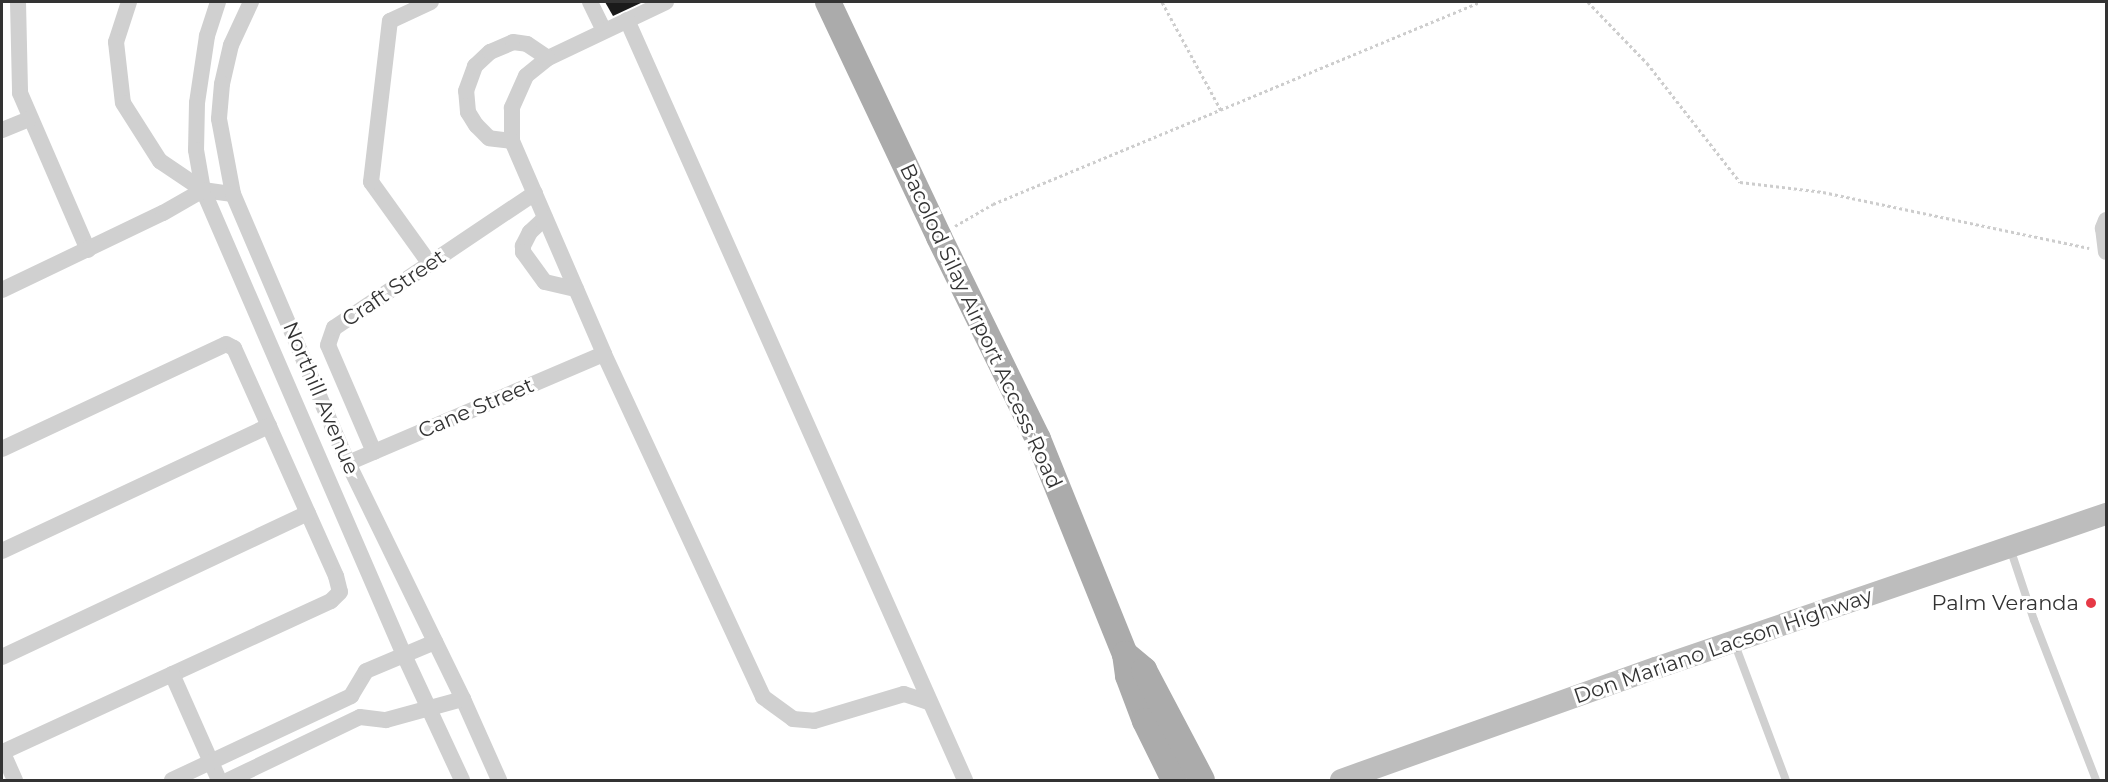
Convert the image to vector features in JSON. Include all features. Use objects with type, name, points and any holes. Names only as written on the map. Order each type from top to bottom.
[{"type":"main road","name":"Bacolod Silay Airport Access Road","points":[[825,5],[1038,439],[1125,654],[1128,676],[1145,721],[1174,780]]},
{"type":"main road","name":"Bacolod Silay Airport Access Road","points":[[1125,654],[1144,670],[1202,780]]},
{"type":"street","points":[[18,2],[20,93],[29,119],[88,250]]},
{"type":"street","points":[[129,2],[116,42],[123,103],[160,161],[203,190],[233,194]]},
{"type":"street","name":"Northill Avenue","points":[[218,2],[207,36],[197,104],[196,150],[203,190],[404,655],[462,780]]},
{"type":"street","name":"Northill Avenue","points":[[251,2],[231,45],[221,96],[219,119],[233,194],[348,463],[463,699],[499,780]]},
{"type":"street","points":[[430,264],[371,182],[390,21],[431,2]]},
{"type":"street","points":[[590,2],[604,31]]},
{"type":"street","points":[[666,2],[548,58],[526,76],[512,108],[512,141],[604,354],[763,697],[793,719],[814,721],[904,694],[929,702]]},
{"type":"street","points":[[627,20],[964,780]]},
{"type":"street","points":[[512,141],[489,138],[476,125],[468,112],[466,91],[475,66],[490,52],[513,42],[527,44],[548,58]]},
{"type":"street","points":[[2,130],[29,119]]},
{"type":"street","points":[[2,290],[88,250],[203,190]]},
{"type":"street","name":"Craft Street","points":[[374,452],[328,345],[334,328],[535,193]]},
{"type":"street","points":[[545,218],[530,232],[523,246],[523,252],[545,282],[576,289]]},
{"type":"street","points":[[2106,220],[2103,228],[2106,252]]},
{"type":"street","points":[[2,449],[226,344],[234,348],[336,576],[340,592],[331,601],[2,751],[15,780]]},
{"type":"street","name":"Cane Street","points":[[348,463],[604,354]]},
{"type":"street","points":[[2,551],[269,426]]},
{"type":"street","points":[[2,657],[308,513]]},
{"type":"street","name":"Don Mariano Lacson Highway","points":[[1341,780],[1734,641],[2106,514]]},
{"type":"street","points":[[172,780],[351,696],[366,671],[435,642]]},
{"type":"street","points":[[172,674],[219,780]]},
{"type":"street","points":[[351,696],[360,717]]},
{"type":"street","points":[[229,780],[360,717],[386,720],[463,699]]},
{"type":"lane","points":[[2010,547],[2034,620],[2096,780]]},
{"type":"lane","points":[[1734,641],[1786,780]]},
{"type":"path","points":[[1162,2],[1221,110]]},
{"type":"path","points":[[939,237],[993,204],[1480,2]]},
{"type":"path","points":[[1588,2],[1647,63],[1740,182],[1823,192],[2106,252]]},
{"type":"building","points":[[605,2],[643,2],[613,16]]},
{"type":"place","name":"Palm Veranda","points":[[2091,603]]}]
